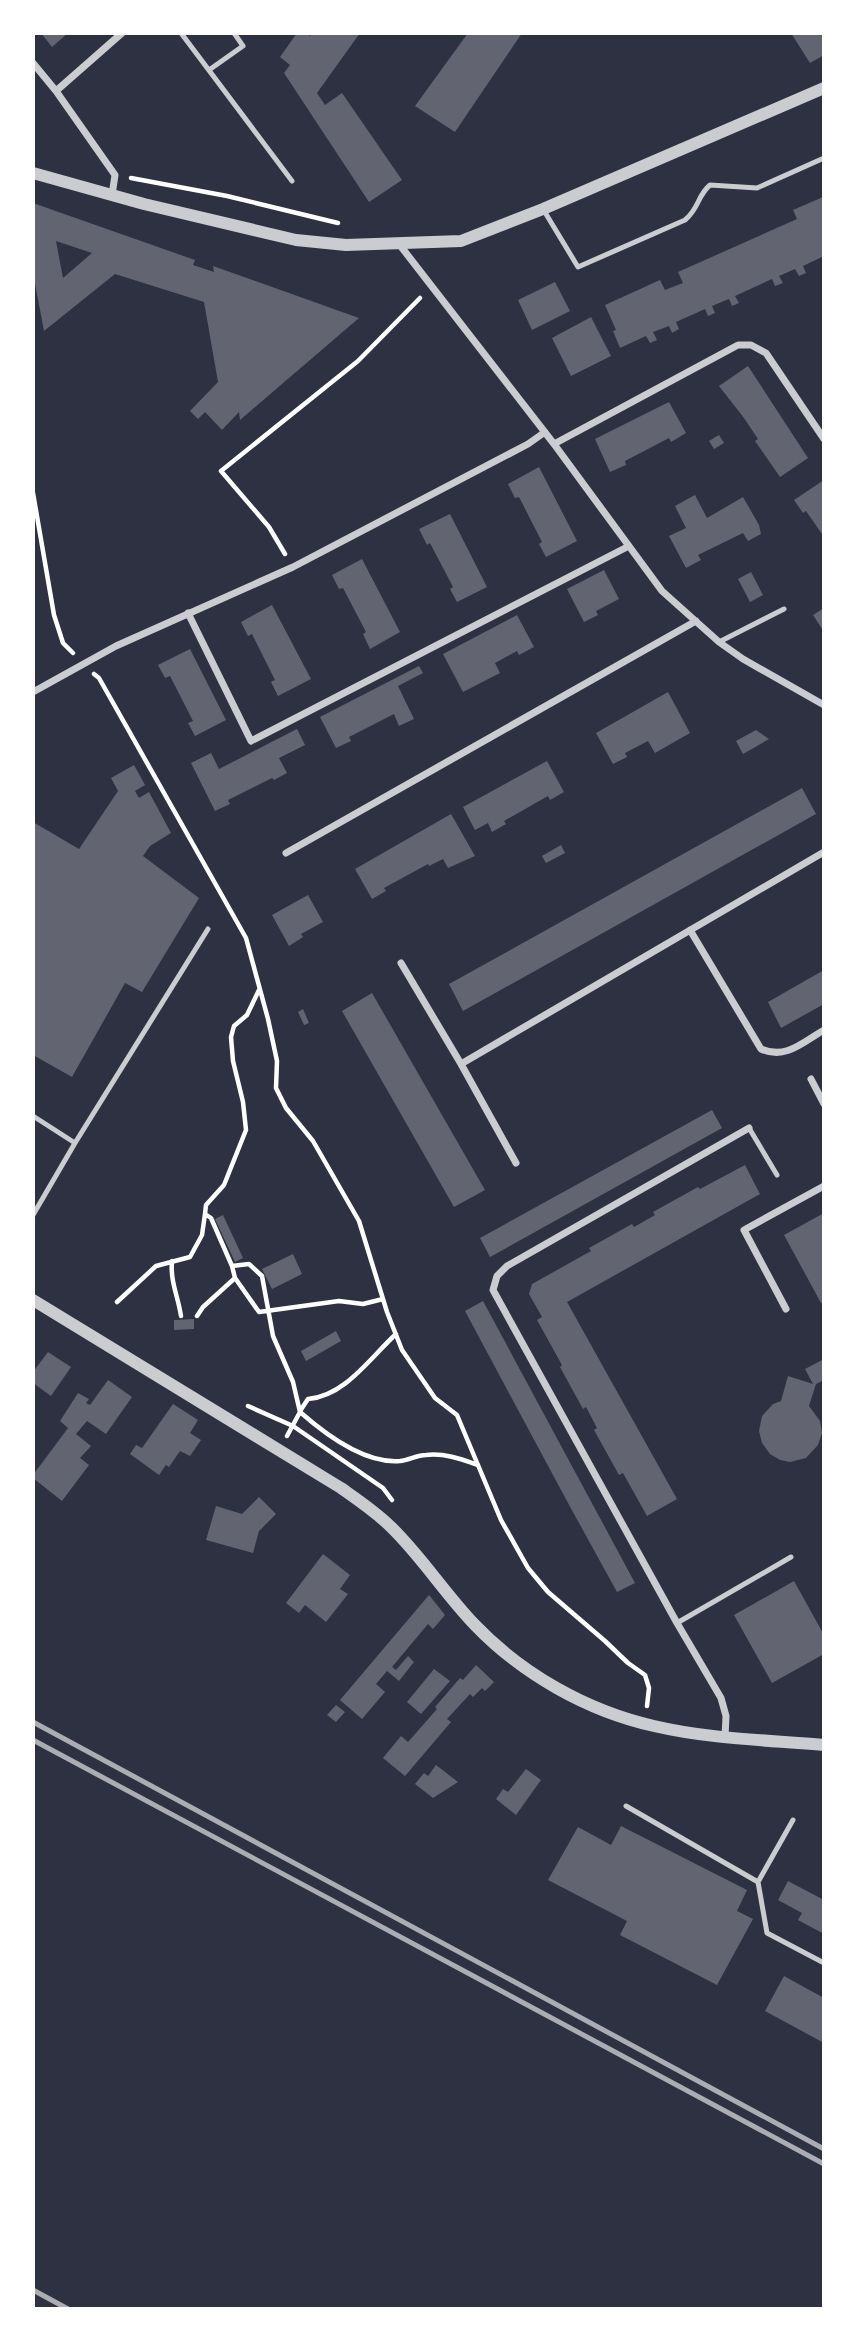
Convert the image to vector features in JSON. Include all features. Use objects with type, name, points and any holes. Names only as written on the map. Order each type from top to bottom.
[{"type":"street","points":[[56,90],[122,33]]},
{"type":"street","points":[[33,63],[56,90],[115,175],[112,195]]},
{"type":"street","points":[[33,173],[296,240],[346,245],[461,241],[543,209],[824,88]]},
{"type":"street","points":[[399,244],[545,432],[662,591],[719,642],[743,659],[824,705]]},
{"type":"street","points":[[554,444],[738,345],[751,345],[766,353],[824,439]]},
{"type":"street","points":[[33,692],[116,646],[293,567],[528,444],[545,432]]},
{"type":"street","points":[[188,613],[251,741],[629,545]]},
{"type":"street","points":[[286,853],[696,621]]},
{"type":"street","points":[[461,1064],[824,852]]},
{"type":"street","points":[[690,930],[761,1049],[771,1054],[783,1054],[824,1030]]},
{"type":"street","points":[[401,963],[516,1163]]},
{"type":"street","points":[[810,1079],[824,1104]]},
{"type":"street","points":[[725,1737],[726,1716],[721,1698],[493,1290],[497,1276],[507,1266],[749,1128]]},
{"type":"street","points":[[786,1308],[744,1230],[824,1186]]},
{"type":"street","points":[[33,1300],[341,1488],[391,1528],[475,1625],[510,1656],[556,1688],[603,1711],[653,1726],[725,1737],[824,1745]]},
{"type":"lane","points":[[181,33],[292,181]]},
{"type":"lane","points":[[209,70],[243,46],[234,33]]},
{"type":"lane","points":[[543,209],[578,267],[685,220],[695,211],[702,192],[710,185],[757,188],[824,158]]},
{"type":"lane","points":[[719,642],[784,609]]},
{"type":"lane","points":[[33,1215],[208,929]]},
{"type":"lane","points":[[33,1116],[75,1143]]},
{"type":"lane","points":[[749,1128],[777,1175]]},
{"type":"lane","points":[[677,1623],[791,1557]]},
{"type":"lane","points":[[626,1806],[758,1882]]},
{"type":"lane","points":[[793,1821],[758,1882],[767,1933],[824,1963]]},
{"type":"path","points":[[115,175],[227,196],[340,223]]},
{"type":"path","points":[[293,567],[269,527],[221,471],[358,361],[432,286]]},
{"type":"path","points":[[33,493],[54,615],[63,643],[99,678],[246,938],[277,1060],[276,1088],[286,1108],[313,1141],[359,1221],[402,1350],[435,1398],[457,1415],[501,1520],[528,1568],[548,1592],[645,1675],[649,1689],[647,1706],[635,1703]]},
{"type":"path","points":[[117,1302],[156,1266],[190,1257],[202,1235],[206,1205],[223,1185],[246,1130],[231,1037],[234,1026],[247,1016],[260,989]]},
{"type":"path","points":[[205,1214],[211,1218],[235,1278],[259,1312],[339,1301],[363,1304],[383,1299]]},
{"type":"path","points":[[172,1261],[170,1277],[181,1316]]},
{"type":"path","points":[[232,1266],[249,1264],[262,1276],[273,1336],[293,1382],[300,1412],[316,1426],[377,1460],[400,1461],[424,1455],[448,1455],[479,1466]]},
{"type":"path","points":[[197,1316],[203,1307],[235,1278]]},
{"type":"path","points":[[396,1334],[348,1382],[322,1398],[308,1399],[293,1426],[383,1488],[398,1508]]},
{"type":"building","points":[[41,33],[68,33],[52,47]]},
{"type":"building","points":[[297,33],[307,33],[310,36],[312,33],[360,33],[317,93],[325,105],[342,93],[402,180],[369,202],[284,73],[290,65],[280,57]]},
{"type":"building","points":[[468,33],[522,33],[455,132],[415,106]]},
{"type":"building","points":[[791,33],[824,33],[824,55],[810,63]]},
{"type":"building","points":[[823,197],[824,256],[803,266],[806,273],[799,276],[795,269],[779,276],[783,283],[775,286],[772,279],[735,296],[739,303],[732,306],[729,299],[712,306],[715,313],[708,316],[705,309],[676,322],[679,329],[672,333],[669,326],[653,332],[657,340],[650,343],[646,336],[620,348],[613,331],[616,330],[605,305],[660,280],[665,290],[683,283],[678,272],[797,219],[793,210]]},
{"type":"building","points":[[33,203],[195,260],[193,265],[214,272],[213,266],[359,318],[240,420],[239,412],[222,430],[205,412],[198,419],[190,411],[218,382],[204,302],[115,274],[44,331],[33,273]],"holes":[[[56,241],[92,253],[63,278]]]},
{"type":"building","points":[[555,282],[570,311],[532,330],[518,300]]},
{"type":"building","points":[[591,317],[611,356],[571,376],[552,338]]},
{"type":"building","points":[[748,366],[808,458],[780,477],[755,441],[758,439],[744,418],[719,386]]},
{"type":"building","points":[[669,402],[686,433],[671,442],[669,438],[610,472],[595,439]]},
{"type":"building","points":[[719,435],[724,443],[714,449],[709,441]]},
{"type":"building","points":[[539,467],[577,541],[546,557],[539,544],[542,542],[519,497],[515,498],[508,484]]},
{"type":"building","points":[[824,480],[824,537],[806,511],[803,513],[794,500]]},
{"type":"building","points":[[695,495],[707,518],[743,497],[759,525],[761,534],[748,541],[743,533],[698,555],[701,560],[686,568],[669,536],[686,528],[675,506]]},
{"type":"building","points":[[450,514],[487,587],[457,602],[450,589],[453,587],[430,543],[427,545],[419,529]]},
{"type":"building","points":[[362,559],[400,632],[370,649],[363,634],[366,632],[343,588],[339,589],[332,575]]},
{"type":"building","points":[[604,570],[619,599],[596,611],[598,615],[584,622],[567,589]]},
{"type":"building","points":[[751,572],[763,595],[750,602],[738,579]]},
{"type":"building","points":[[272,605],[311,679],[278,696],[271,682],[275,680],[252,634],[248,636],[241,622]]},
{"type":"building","points":[[824,608],[824,632],[813,615]]},
{"type":"building","points":[[517,615],[534,647],[519,655],[517,651],[495,663],[500,673],[463,692],[443,654]]},
{"type":"building","points":[[190,649],[226,720],[195,736],[188,723],[193,721],[170,676],[165,678],[158,665]]},
{"type":"building","points":[[419,666],[423,673],[398,686],[414,719],[399,726],[394,714],[349,737],[351,741],[336,748],[320,717]]},
{"type":"building","points":[[668,692],[690,733],[655,753],[648,741],[625,753],[627,757],[613,764],[596,733]]},
{"type":"building","points":[[297,729],[305,745],[279,758],[287,773],[228,800],[230,804],[215,811],[191,763],[211,753],[219,769]]},
{"type":"building","points":[[756,730],[769,739],[743,754],[736,741]]},
{"type":"building","points":[[547,761],[564,792],[550,800],[548,796],[504,821],[506,824],[492,832],[488,823],[475,830],[463,807]]},
{"type":"building","points":[[134,765],[145,785],[135,791],[139,798],[149,792],[171,833],[150,846],[143,856],[199,898],[142,992],[125,983],[72,1077],[33,1055],[33,822],[79,849],[118,791],[111,778]]},
{"type":"building","points":[[802,788],[816,814],[463,1011],[449,984]]},
{"type":"building","points":[[451,814],[475,856],[448,868],[443,859],[429,866],[428,864],[384,888],[386,891],[372,899],[355,869]]},
{"type":"building","points":[[561,845],[565,853],[546,863],[542,856]]},
{"type":"building","points":[[308,895],[323,922],[301,934],[303,937],[289,946],[272,915]]},
{"type":"building","points":[[824,970],[824,1004],[781,1028],[768,1002]]},
{"type":"building","points":[[372,993],[485,1190],[454,1207],[342,1011]]},
{"type":"building","points":[[303,1009],[309,1023],[304,1025],[298,1012]]},
{"type":"building","points":[[712,1110],[722,1128],[490,1257],[480,1238]]},
{"type":"building","points":[[745,1165],[760,1194],[567,1302],[677,1499],[647,1516],[623,1473],[619,1475],[594,1430],[597,1428],[586,1407],[583,1409],[560,1367],[562,1365],[537,1320],[542,1317],[529,1294],[532,1284],[591,1251],[589,1248],[632,1224],[634,1227],[655,1215],[653,1212],[698,1187],[700,1189]]},
{"type":"building","points":[[824,1213],[824,1302],[821,1303],[784,1235]]},
{"type":"building","points":[[223,1215],[243,1258],[235,1262],[215,1219]]},
{"type":"building","points":[[293,1254],[302,1274],[272,1289],[262,1269]]},
{"type":"building","points":[[483,1301],[635,1583],[617,1592],[465,1311]]},
{"type":"building","points":[[194,1319],[194,1329],[174,1330],[174,1320]]},
{"type":"building","points":[[336,1331],[341,1341],[306,1361],[301,1351]]},
{"type":"building","points":[[48,1352],[71,1367],[51,1396],[33,1383],[33,1372]]},
{"type":"building","points":[[824,1359],[824,1380],[816,1384],[809,1406],[820,1421],[822,1433],[818,1445],[806,1458],[790,1462],[780,1460],[770,1454],[762,1443],[759,1431],[762,1416],[773,1404],[781,1401],[788,1376],[813,1384],[805,1369]]},
{"type":"building","points":[[108,1380],[132,1397],[106,1434],[87,1421],[76,1434],[91,1446],[80,1458],[89,1465],[62,1501],[33,1478],[33,1475],[68,1428],[60,1421],[78,1393],[89,1399],[86,1403],[90,1405]]},
{"type":"building","points":[[173,1404],[198,1420],[190,1433],[201,1440],[190,1456],[180,1451],[169,1467],[166,1465],[159,1475],[130,1454],[136,1445],[142,1448]]},
{"type":"building","points":[[259,1497],[276,1514],[259,1531],[253,1553],[206,1540],[216,1506],[242,1514]]},
{"type":"building","points":[[323,1554],[350,1575],[340,1589],[348,1594],[326,1622],[305,1605],[299,1613],[286,1603]]},
{"type":"building","points":[[794,1581],[824,1635],[824,1654],[772,1683],[734,1615]]},
{"type":"building","points":[[429,1595],[445,1615],[433,1629],[428,1624],[392,1667],[396,1670],[408,1656],[414,1662],[399,1681],[387,1671],[376,1684],[385,1692],[362,1719],[340,1700]]},
{"type":"building","points":[[476,1665],[494,1682],[473,1697],[470,1694],[447,1719],[451,1722],[405,1776],[383,1758],[401,1736],[408,1742],[460,1678],[463,1680]]},
{"type":"building","points":[[434,1669],[450,1681],[421,1714],[407,1702]]},
{"type":"building","points":[[336,1705],[345,1712],[336,1722],[327,1715]]},
{"type":"building","points":[[436,1765],[458,1782],[433,1798],[415,1784],[424,1773],[428,1776]]},
{"type":"building","points":[[526,1769],[541,1780],[516,1815],[496,1799],[503,1789],[508,1792]]},
{"type":"building","points":[[621,1826],[747,1890],[737,1911],[753,1919],[717,1985],[620,1935],[627,1921],[548,1880],[578,1827],[611,1845]]},
{"type":"building","points":[[788,1881],[824,1900],[824,1934],[798,1920],[802,1913],[778,1900]]},
{"type":"building","points":[[784,1976],[824,1998],[824,2043],[765,2011]]},
{"type":"railway","points":[[33,1722],[824,2149]]},
{"type":"railway","points":[[33,1740],[824,2164]]},
{"type":"railway","points":[[33,2290],[68,2309]]}]
